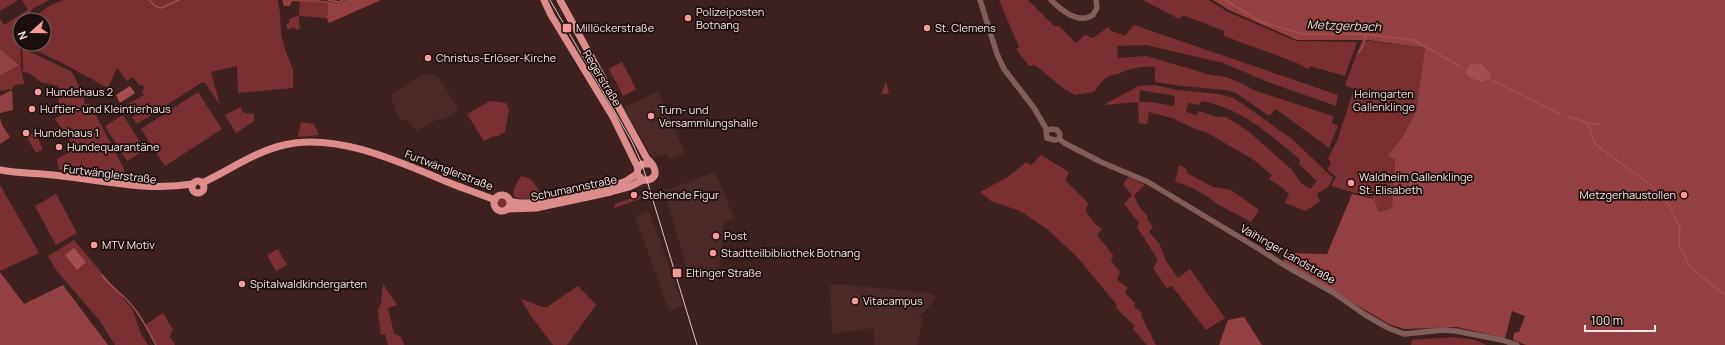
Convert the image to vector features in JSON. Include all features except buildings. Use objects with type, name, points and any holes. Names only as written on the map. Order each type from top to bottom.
[{"type":"main road","name":"Regerstraße","points":[[544,0],[551,15],[613,117],[638,171]]},
{"type":"main road","name":"Regerstraße","points":[[560,0],[650,164]]},
{"type":"main road","name":"Furtwänglerstraße","points":[[203,186],[253,161],[286,148],[325,146],[395,161],[495,200]]},
{"type":"main road","points":[[642,164],[650,164],[655,170],[654,176],[648,181],[642,180],[638,171],[642,164]]},
{"type":"main road","name":"Furtwänglerstraße","points":[[0,170],[49,176],[65,176],[142,187],[193,187]]},
{"type":"main road","name":"Schumannstraße","points":[[509,205],[542,202],[620,183],[638,171]]},
{"type":"main road","name":"Schumannstraße","points":[[509,205],[536,208],[611,192],[629,187],[642,180]]},
{"type":"main road","points":[[197,182],[203,186],[199,193],[195,192],[193,187],[197,182]]},
{"type":"main road","points":[[498,196],[507,196],[509,205],[502,212],[494,205],[495,200],[498,196]]},
{"type":"street","points":[[980,0],[997,54],[1004,69],[1034,108],[1047,130]]},
{"type":"street","points":[[1050,0],[1067,13],[1082,19],[1093,15],[1096,11],[1097,2]]},
{"type":"street","name":"Vaihinger Landstraße","points":[[1059,139],[1060,134],[1057,130],[1047,130],[1046,135],[1049,139],[1059,139],[1101,162],[1148,182],[1284,265],[1334,293],[1364,314],[1388,328],[1404,334],[1443,330],[1456,331],[1502,340],[1517,345]]},
{"type":"shaded area","points":[[282,0],[317,0],[339,3],[346,0],[381,0],[329,23],[327,18],[328,3],[292,1],[290,6],[284,6]]},
{"type":"shaded area","points":[[1213,0],[1725,0],[1725,345],[1526,345],[1513,340],[1514,333],[1519,332],[1525,316],[1512,311],[1505,338],[1457,327],[1404,329],[1389,324],[1283,262],[1287,253],[1327,254],[1352,194],[1374,199],[1379,212],[1389,209],[1392,206],[1395,159],[1387,156],[1403,136],[1416,111],[1425,48],[1368,40],[1297,40],[1229,10]]},
{"type":"shaded area","points":[[0,49],[21,66],[18,66],[0,76]]},
{"type":"shaded area","points":[[1471,64],[1482,64],[1491,75],[1489,79],[1482,82],[1471,78],[1465,73]]},
{"type":"shaded area","points":[[425,74],[433,74],[439,78],[459,110],[442,120],[440,118],[417,131],[406,119],[401,121],[395,111],[391,94]]},
{"type":"shaded area","points":[[130,86],[135,93],[120,103],[116,95]]},
{"type":"shaded area","points":[[12,90],[13,110],[0,113],[0,96]]},
{"type":"shaded area","points":[[658,91],[685,153],[670,160],[667,154],[653,158],[624,108]]},
{"type":"shaded area","points":[[0,118],[2,125],[10,137],[0,144]]},
{"type":"shaded area","points":[[715,172],[734,218],[724,223],[717,281],[690,278],[664,191]]},
{"type":"shaded area","points":[[649,211],[683,306],[669,311],[635,216]]},
{"type":"shaded area","points":[[74,248],[86,262],[77,270],[65,255]]},
{"type":"shaded area","points":[[0,272],[24,304],[63,285],[108,345],[0,345]]},
{"type":"shaded area","points":[[830,285],[846,285],[920,292],[933,294],[936,298],[921,316],[914,319],[923,318],[917,345],[874,345],[874,328],[832,334]]},
{"type":"shaded area","points":[[1244,317],[1262,345],[1219,345],[1228,320]]},
{"type":"green space","points":[[0,0],[18,0],[0,11]]},
{"type":"green space","points":[[22,0],[49,0],[32,9],[31,12],[25,12],[28,10]]},
{"type":"green space","points":[[64,0],[278,0],[281,35],[293,69],[293,88],[238,93],[237,66],[211,72],[220,105],[205,83],[201,83],[137,124],[132,117],[136,114],[128,104],[144,95],[142,91],[145,89],[142,84],[140,86],[133,77],[127,81],[117,68],[108,88],[39,52],[52,52],[52,12],[41,12],[55,3]]},
{"type":"green space","points":[[999,0],[1028,0],[1054,26],[1059,26],[1076,43],[1085,35],[1093,38],[1110,26],[1109,30],[1125,36],[1134,25],[1338,95],[1336,106],[1268,82],[1223,63],[1146,45],[1117,46],[1118,58],[1146,56],[1211,75],[1226,77],[1256,91],[1333,116],[1332,123],[1338,126],[1329,148],[1276,109],[1269,116],[1236,93],[1225,90],[1155,82],[1155,67],[1136,68],[1111,75],[1099,85],[1094,92],[1075,95],[1063,88],[1035,65],[1029,66],[1016,49],[1019,47]]},
{"type":"green space","points":[[1143,0],[1209,0],[1228,12],[1296,41],[1357,42],[1345,76],[1310,66],[1308,69],[1297,63],[1224,36],[1224,31],[1183,15],[1179,19]]},
{"type":"green space","points":[[300,1],[328,3],[327,18],[299,16]]},
{"type":"green space","points":[[299,16],[299,25],[301,28],[296,30],[294,27],[288,30],[286,24],[289,23],[289,20],[293,17]]},
{"type":"green space","points":[[0,19],[4,25],[12,20],[12,52],[21,52],[21,65],[0,49]]},
{"type":"green space","name":"Heimgarten Gallenklinge","points":[[1362,40],[1425,48],[1416,111],[1403,136],[1387,156],[1395,159],[1392,206],[1389,209],[1379,212],[1373,198],[1331,186],[1336,177],[1327,169],[1331,163],[1328,158],[1337,141],[1354,89],[1345,85]]},
{"type":"green space","points":[[22,52],[30,52],[72,72],[84,96],[84,104],[90,104],[124,169],[122,180],[79,173],[83,157],[78,172],[59,170],[57,159],[71,151],[76,150],[55,119],[65,113],[59,102],[58,86],[41,82],[29,73],[23,72]]},
{"type":"green space","points":[[622,62],[636,89],[623,96],[609,69]]},
{"type":"green space","points":[[21,65],[24,84],[15,85],[12,89],[0,91],[0,76]]},
{"type":"green space","points":[[886,82],[889,92],[888,94],[881,94]]},
{"type":"green space","points":[[1154,85],[1177,90],[1218,94],[1234,98],[1292,139],[1333,178],[1328,187],[1317,194],[1320,201],[1306,211],[1285,203],[1289,194],[1269,179],[1272,175],[1254,160],[1206,132],[1195,129],[1172,118],[1149,112],[1147,124],[1139,123],[1138,102],[1105,105],[1139,86]],"holes":[[[1140,90],[1175,96],[1174,106],[1150,102],[1139,102]],[[1201,101],[1229,109],[1254,123],[1300,160],[1299,164],[1317,181],[1310,189],[1302,184],[1291,169],[1248,131],[1226,117],[1217,117],[1199,111],[1197,115],[1186,112],[1188,103],[1200,105]]]},
{"type":"green space","points":[[198,92],[222,129],[165,166],[141,129]]},
{"type":"green space","points":[[490,101],[506,103],[509,109],[505,132],[484,141],[467,114]]},
{"type":"green space","points":[[241,107],[242,111],[245,113],[254,114],[254,121],[236,133],[225,115]]},
{"type":"green space","points":[[123,115],[145,150],[127,161],[105,126]]},
{"type":"green space","points":[[301,122],[314,124],[319,135],[298,137]]},
{"type":"green space","points":[[35,133],[43,149],[36,153],[26,136]]},
{"type":"green space","points":[[1041,155],[1069,172],[1065,180],[1088,203],[1086,211],[1093,222],[1102,229],[1097,235],[1113,255],[1111,261],[1120,272],[1117,280],[1128,288],[1125,293],[1135,303],[1134,306],[1142,313],[1141,316],[1156,345],[1147,345],[1133,329],[1135,326],[1116,308],[1117,305],[1077,257],[1047,229],[1020,211],[991,201],[980,192],[1008,177],[1026,162],[1031,165]]},
{"type":"green space","points":[[1179,165],[1186,168],[1187,173],[1213,187],[1231,190],[1259,210],[1251,222],[1188,186],[1175,182]]},
{"type":"green space","points":[[521,176],[528,178],[534,183],[541,197],[521,199],[514,197],[514,189]]},
{"type":"green space","points":[[1129,177],[1145,185],[1134,195],[1138,205],[1148,217],[1147,219],[1153,227],[1149,232],[1159,243],[1166,261],[1178,278],[1190,269],[1225,318],[1206,330],[1172,286],[1167,288],[1153,268],[1158,260],[1137,227],[1139,223],[1124,204],[1132,195],[1123,184]]},
{"type":"green space","points":[[0,185],[39,253],[0,271]]},
{"type":"green space","points":[[56,194],[77,233],[56,245],[35,206]]},
{"type":"green space","points":[[644,194],[645,197],[614,208],[615,204]]},
{"type":"green space","points":[[502,198],[507,203],[502,208],[497,203]]},
{"type":"green space","points":[[74,240],[133,310],[141,334],[148,345],[115,345],[100,321],[56,270],[48,256]]},
{"type":"green space","points":[[278,249],[287,265],[276,271],[267,255]]},
{"type":"green space","points":[[383,284],[397,305],[388,308],[394,333],[401,337],[404,345],[388,345],[385,334],[381,335],[378,311],[381,303]]},
{"type":"green space","points":[[578,286],[596,305],[567,345],[553,345],[531,316],[521,299],[542,307],[547,307]]},
{"type":"green space","points":[[163,313],[173,330],[170,336],[175,345],[155,345],[145,325]]},
{"type":"green space","points":[[1453,337],[1476,340],[1486,345],[1411,345],[1412,340]]},
{"type":"waterway","name":"Metzgerbach","points":[[149,0],[155,6],[161,8],[179,0]]},
{"type":"waterway","name":"Metzgerbach","points":[[328,0],[339,2],[343,0]]},
{"type":"waterway","name":"Metzgerbach","points":[[1225,0],[1261,22],[1303,34],[1362,34],[1414,40],[1461,67]]},
{"type":"waterway","points":[[1359,52],[1364,44],[1365,34]]},
{"type":"waterway","name":"Metzgerbach","points":[[1489,79],[1560,114]]},
{"type":"waterway","name":"Metzgerbach","points":[[1567,116],[1583,121],[1587,124],[1591,129],[1596,145],[1651,185],[1669,205],[1680,227],[1679,245],[1691,268],[1725,295]]},
{"type":"waterway","name":"Metzgerhaustollen","points":[[1587,123],[1601,125]]},
{"type":"waterway","points":[[1662,197],[1677,193]]},
{"type":"waterway","points":[[102,275],[135,310],[143,321],[156,345]]},
{"type":"tram line","points":[[550,0],[631,140],[642,164],[697,345]]},
{"type":"place","name":"Polizeiposten Botnang","points":[[688,18]]},
{"type":"place","name":"Millöckerstraße","points":[[567,28]]},
{"type":"place","name":"St. Clemens","points":[[927,28]]},
{"type":"place","name":"Christus-Erlöser-Kirche","points":[[428,58]]},
{"type":"place","name":"Hundehaus 2","points":[[38,92]]},
{"type":"place","name":"Huftier- und Kleintierhaus","points":[[32,109]]},
{"type":"place","name":"Turn- und Versammlungshalle","points":[[651,116]]},
{"type":"place","name":"Hundehaus 1","points":[[26,133]]},
{"type":"place","name":"Hundequarantäne","points":[[59,147]]},
{"type":"place","name":"Waldheim Gallenklinge St. Elisabeth","points":[[1351,183]]},
{"type":"place","name":"Stehende Figur","points":[[634,195]]},
{"type":"place","name":"Metzgerhaustollen","points":[[1684,195]]},
{"type":"place","name":"Post","points":[[716,236]]},
{"type":"place","name":"MTV Motiv","points":[[94,245]]},
{"type":"place","name":"Stadtteilbibliothek Botnang","points":[[713,253]]},
{"type":"place","name":"Eltinger Straße","points":[[677,273]]},
{"type":"place","name":"Spitalwaldkindergarten","points":[[242,284]]},
{"type":"place","name":"Vitacampus","points":[[855,301]]}]
